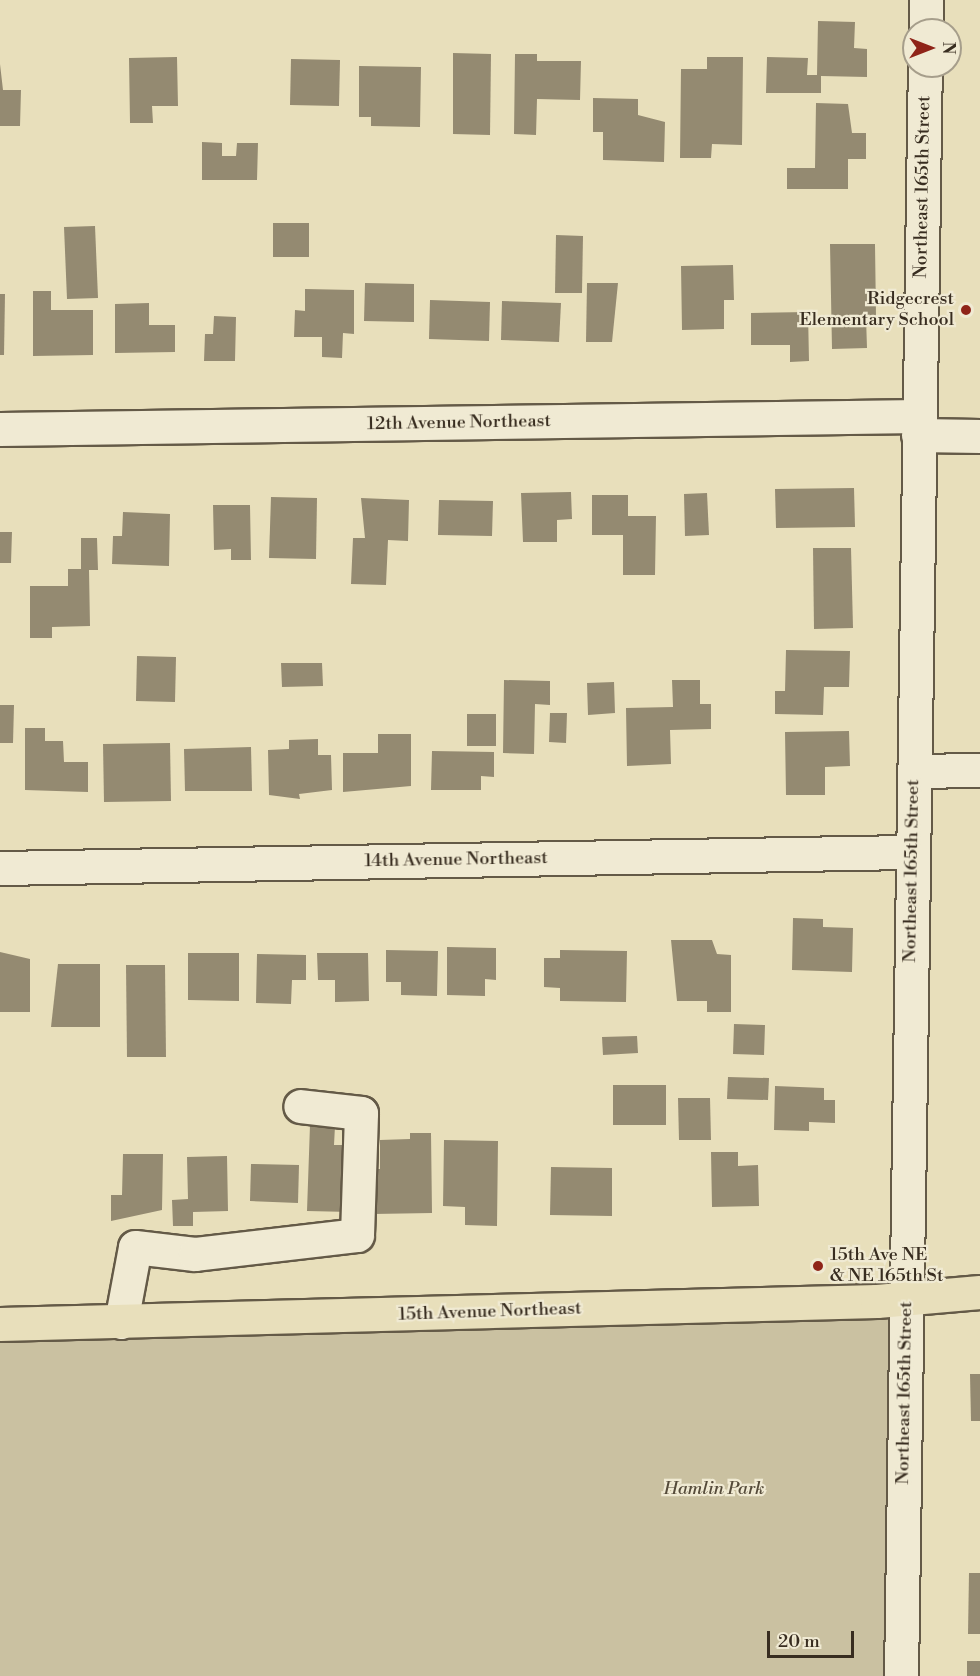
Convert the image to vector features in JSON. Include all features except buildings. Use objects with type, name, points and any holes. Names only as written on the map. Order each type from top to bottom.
[{"type":"main road","name":"15th Avenue Northeast","points":[[0,1324],[906,1298],[980,1292]]},
{"type":"street","points":[[926,0],[926,18]]},
{"type":"street","name":"Northeast 165th Street","points":[[901,1676],[925,78]]},
{"type":"street","name":"12th Avenue Northeast","points":[[0,429],[918,425],[980,436]]},
{"type":"street","points":[[914,771],[980,770]]},
{"type":"street","name":"14th Avenue Northeast","points":[[0,868],[912,852]]},
{"type":"street","points":[[121,1322],[135,1247],[195,1254],[357,1235],[361,1113],[300,1106]]},
{"type":"green space","name":"Hamlin Park","points":[[906,1298],[895,1676],[0,1676],[0,1324]]},
{"type":"place","name":"Ridgecrest Elementary School","points":[[966,310]]},
{"type":"place","name":"15th Ave NE & NE 165th St","points":[[818,1266]]}]
